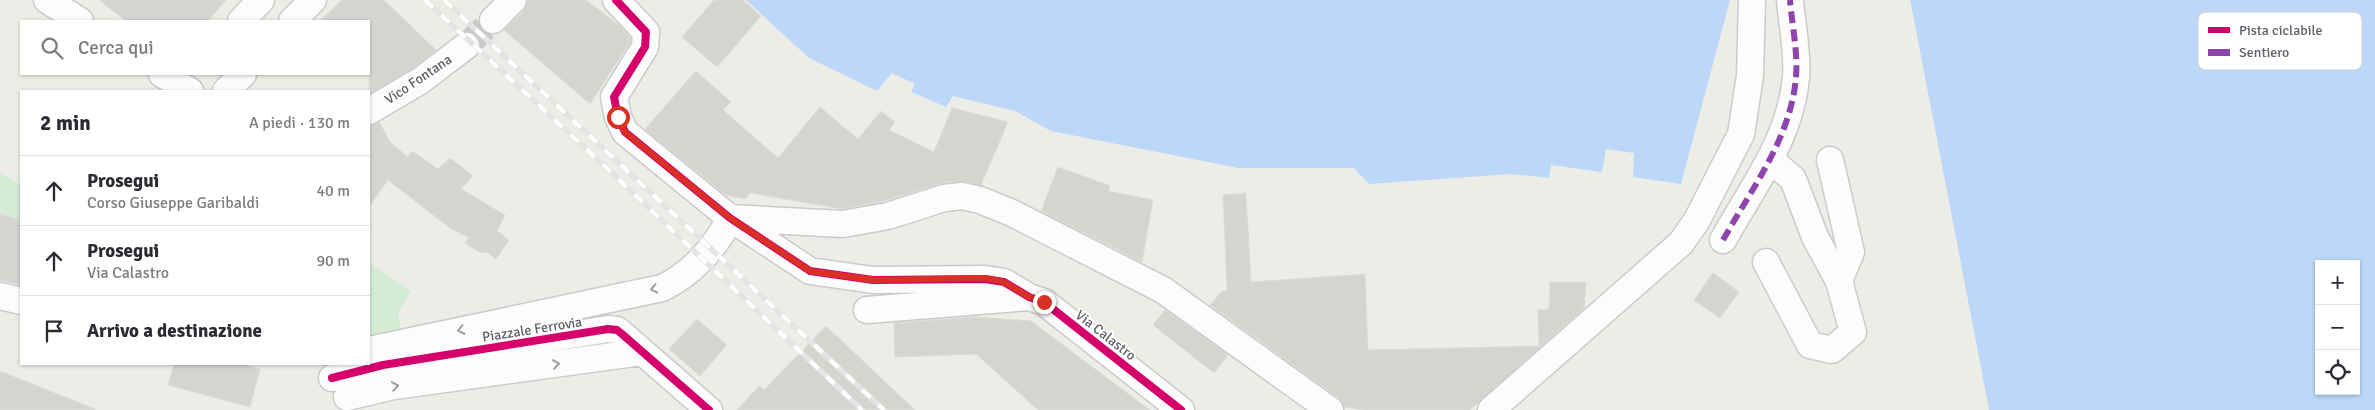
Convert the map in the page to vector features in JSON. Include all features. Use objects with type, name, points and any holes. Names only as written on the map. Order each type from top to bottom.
[{"type":"street","points":[[47,0],[78,20]]},
{"type":"street","points":[[242,20],[261,0]]},
{"type":"street","points":[[293,20],[312,0]]},
{"type":"street","points":[[493,20],[513,0]]},
{"type":"street","name":"Via Calastro","points":[[616,0],[646,32],[645,47],[614,97],[618,117],[625,132],[726,226],[810,271],[873,280],[985,278],[1004,282],[1029,297],[1044,302],[1180,410]]},
{"type":"street","points":[[1491,410],[1681,244],[1697,220],[1741,134],[1750,76],[1752,0]]},
{"type":"street","points":[[1723,240],[1780,140],[1792,102],[1796,75],[1790,0]]},
{"type":"street","name":"Vico Fontana","points":[[370,111],[420,81],[466,46]]},
{"type":"street","points":[[227,90],[242,75]]},
{"type":"street","points":[[1741,134],[1793,179],[1815,237],[1839,281],[1853,332],[1832,350],[1810,345],[1766,262]]},
{"type":"street","points":[[1830,160],[1851,252],[1839,281]]},
{"type":"street","points":[[370,350],[662,288],[696,265],[726,226],[843,224],[888,216],[944,198],[962,196],[980,200],[1012,213],[1163,290],[1330,410]]},
{"type":"street","points":[[0,296],[20,300]]},
{"type":"street","points":[[868,310],[1029,297]]},
{"type":"street","name":"Piazzale Ferrovia","points":[[339,387],[383,365],[608,329],[617,330],[622,334],[709,410]]},
{"type":"green space","points":[[0,173],[20,184],[20,285],[0,280]]},
{"type":"green space","points":[[370,263],[411,291],[398,314],[401,331],[370,336]]},
{"type":"water","points":[[746,0],[1730,0],[1681,184],[1633,177],[1634,153],[1606,149],[1602,172],[1551,165],[1549,178],[1511,174],[1369,184],[1354,168],[1238,168],[1051,131],[1015,111],[953,96],[946,107],[911,92],[915,84],[892,73],[877,91],[809,58]]},
{"type":"water","points":[[1910,0],[2375,0],[2375,410],[1989,410]]},
{"type":"pier","points":[[1907,0],[1910,0],[1989,410],[1987,410]]},
{"type":"building","points":[[99,0],[226,0],[209,20],[125,20]]},
{"type":"building","points":[[342,0],[384,0],[436,50],[412,69],[370,93],[370,20],[321,20]]},
{"type":"building","points":[[528,0],[586,0],[619,25],[631,38],[590,104],[504,30],[524,11]]},
{"type":"building","points":[[714,0],[743,0],[761,16],[717,67],[682,37]]},
{"type":"building","points":[[696,71],[731,102],[723,110],[778,158],[820,107],[858,139],[881,111],[895,122],[889,130],[934,152],[952,108],[1008,122],[981,185],[961,181],[942,183],[884,201],[842,209],[750,193],[745,199],[726,195],[645,129]]},
{"type":"building","points":[[379,122],[391,143],[408,157],[412,151],[438,169],[450,158],[473,176],[461,189],[505,215],[497,231],[509,240],[496,259],[487,252],[481,253],[465,243],[469,238],[450,228],[388,180],[370,206],[370,126]]},
{"type":"building","points":[[1058,167],[1110,186],[1108,191],[1153,200],[1142,262],[1041,211]]},
{"type":"building","points":[[1246,193],[1251,282],[1365,274],[1368,350],[1539,346],[1538,310],[1549,309],[1550,282],[1586,282],[1584,308],[1470,410],[1363,410],[1344,407],[1339,398],[1210,305],[1222,291],[1227,291],[1223,195]]},
{"type":"building","points":[[0,214],[20,220],[20,285],[0,280]]},
{"type":"building","points":[[1713,273],[1739,292],[1720,318],[1694,300]]},
{"type":"building","points":[[1165,310],[1228,355],[1214,373],[1153,325]]},
{"type":"building","points":[[975,317],[1031,321],[1150,410],[1038,410],[976,354],[895,357],[894,323]]},
{"type":"building","points":[[697,319],[727,345],[700,376],[669,349]]},
{"type":"building","points":[[826,326],[915,410],[737,410],[759,386],[764,390]]},
{"type":"building","points":[[174,365],[246,365],[260,369],[250,407],[168,385]]},
{"type":"building","points":[[0,371],[95,409],[95,410],[0,410]]},
{"type":"tunnel","points":[[466,46],[493,20]]},
{"type":"railway","points":[[425,0],[597,159],[862,410]]},
{"type":"railway","points":[[444,0],[884,410]]},
{"type":"marked path","points":[[1723,240],[1758,182],[1787,121],[1796,77],[1790,0]]},
{"type":"cycle path","points":[[616,0],[646,32],[645,47],[614,97],[618,117],[625,132],[730,218],[810,271],[873,280],[985,279],[1004,282],[1029,297],[1044,302],[1181,410]]},
{"type":"cycle path","points":[[332,378],[383,365],[608,329],[617,330],[622,334],[709,410]]},
{"type":"route","points":[[618,117],[625,132],[730,218],[810,271],[873,280],[985,278],[1004,282],[1029,297],[1044,302]]}]
